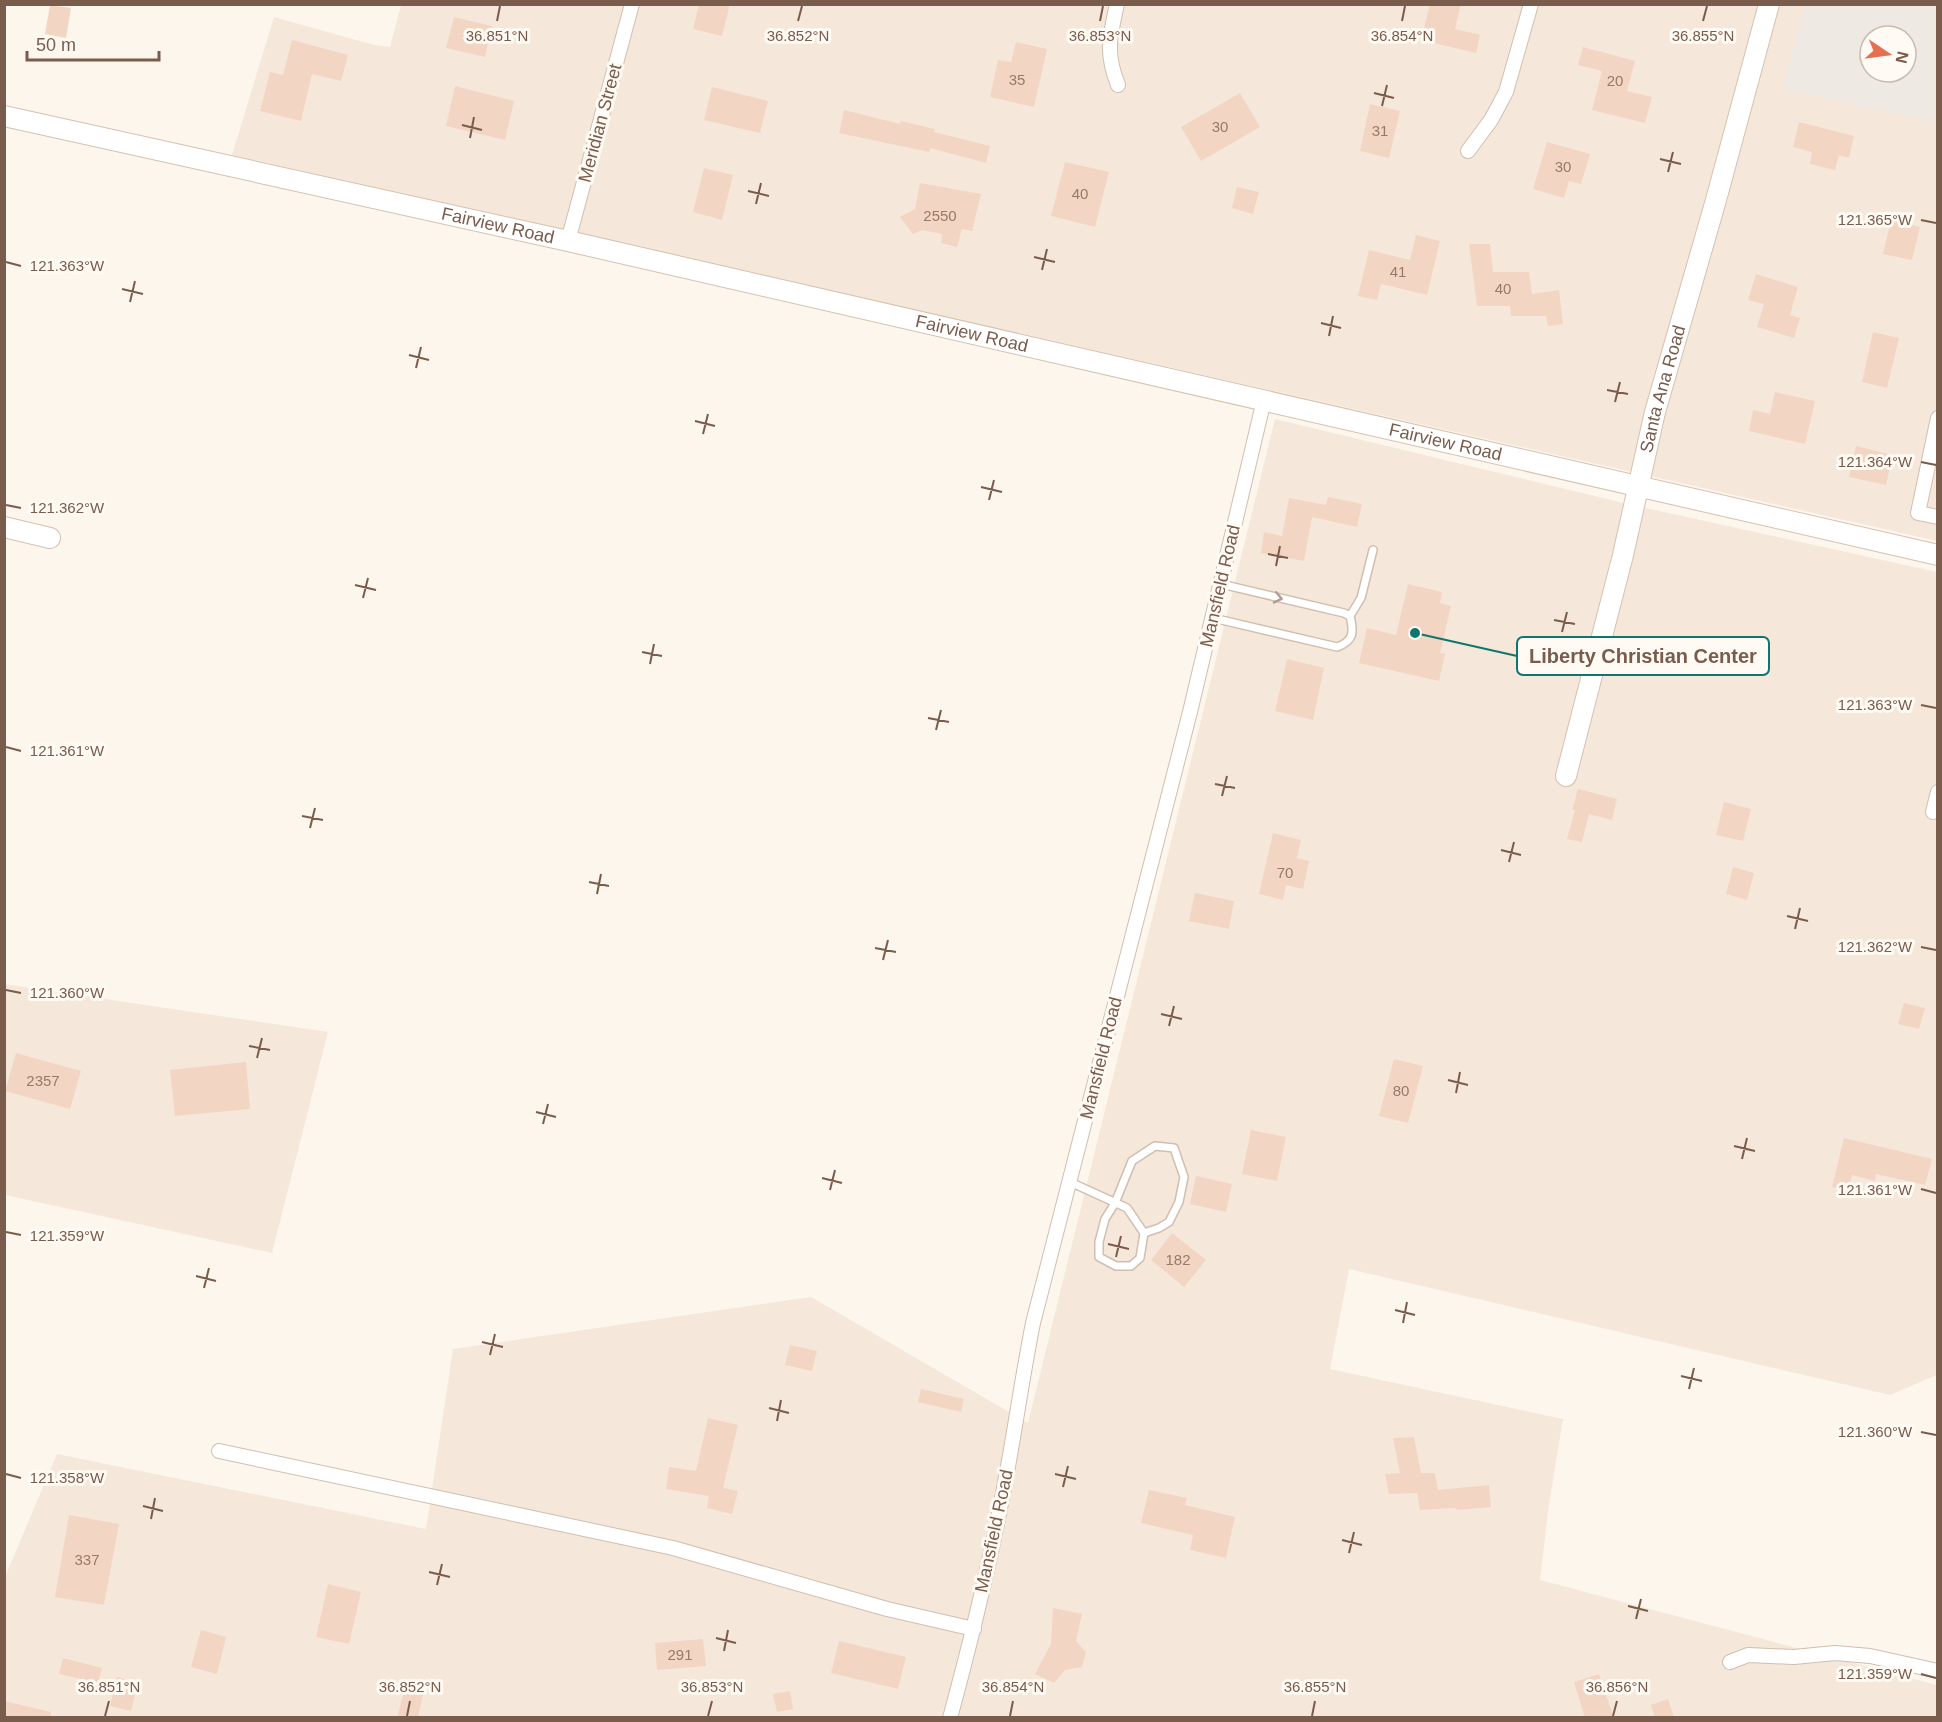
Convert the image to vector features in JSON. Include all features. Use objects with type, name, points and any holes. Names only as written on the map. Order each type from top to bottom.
[{"type":"main road","name":"Santa Ana Road","points":[[1566,776],[1623,555],[1655,412],[1769,4]]},
{"type":"main road","name":"Fairview Road","points":[[4,116],[568,241],[1938,555]]},
{"type":"main road","points":[[4,527],[50,538]]},
{"type":"street","name":"Meridian Street","points":[[568,241],[632,4]]},
{"type":"street","points":[[1118,4],[1109,52],[1111,67],[1118,85]]},
{"type":"street","points":[[1468,151],[1491,120],[1506,92],[1531,4]]},
{"type":"street","name":"Mansfield Road","points":[[951,1718],[974,1629],[1007,1473],[1019,1393],[1033,1323],[1190,712],[1264,400]]},
{"type":"street","points":[[1938,418],[1918,513],[1938,517]]},
{"type":"street","points":[[1933,812],[1938,792]]},
{"type":"street","points":[[219,1451],[673,1548],[887,1610],[974,1629]]},
{"type":"street","points":[[1730,1662],[1748,1654],[1794,1657],[1835,1653],[1870,1656],[1938,1671]]},
{"type":"lane","points":[[1213,618],[1337,647],[1346,644],[1351,638],[1350,616],[1361,598],[1373,550]]},
{"type":"lane","points":[[1221,584],[1350,616]]},
{"type":"lane","points":[[1070,1182],[1115,1203],[1127,1208],[1144,1233],[1140,1258],[1131,1266],[1116,1266],[1099,1257],[1099,1242],[1105,1219],[1115,1203],[1132,1161],[1155,1146],[1174,1148],[1184,1177],[1179,1203],[1169,1222],[1144,1233]]},
{"type":"shaded area","points":[[401,5],[1937,5],[1937,541],[232,155],[274,17],[374,45],[390,47]]},
{"type":"shaded area","points":[[1806,5],[1937,5],[1937,123],[1782,88]]},
{"type":"shaded area","points":[[1275,419],[1632,505],[1937,572],[1937,1375],[1890,1395],[1349,1269],[1330,1369],[1563,1419],[1548,1511],[1540,1580],[1937,1685],[1937,1717],[5,1718],[5,1577],[57,1454],[426,1529],[453,1349],[811,1297],[1028,1423]]},
{"type":"shaded area","points":[[4,984],[328,1032],[272,1253],[5,1195]]},
{"type":"building","points":[[699,4],[730,4],[722,36],[693,29]]},
{"type":"building","points":[[1430,4],[1461,4],[1455,29],[1480,35],[1476,53],[1421,40]]},
{"type":"building","points":[[50,5],[71,8],[66,38],[45,34]]},
{"type":"building","points":[[454,17],[492,26],[485,57],[446,48]]},
{"type":"building","points":[[292,40],[348,55],[341,81],[312,74],[301,121],[260,111],[270,72],[283,75]]},
{"type":"building","points":[[1016,42],[1047,49],[1034,107],[990,97],[998,60],[1011,62]]},
{"type":"building","points":[[1583,47],[1635,61],[1627,91],[1652,97],[1645,123],[1592,110],[1602,71],[1578,65]]},
{"type":"building","points":[[455,86],[514,101],[505,140],[446,126]]},
{"type":"building","points":[[712,87],[768,101],[760,133],[704,120]]},
{"type":"building","points":[[1240,93],[1260,127],[1201,161],[1181,127]]},
{"type":"building","points":[[1370,104],[1400,111],[1389,158],[1360,151]]},
{"type":"building","points":[[844,110],[900,124],[901,121],[935,129],[934,132],[990,146],[986,163],[930,148],[929,152],[839,133]]},
{"type":"building","points":[[1799,122],[1854,136],[1849,158],[1839,155],[1835,170],[1810,164],[1812,152],[1793,147]]},
{"type":"building","points":[[1547,142],[1590,154],[1581,184],[1569,181],[1564,198],[1533,189]]},
{"type":"building","points":[[1065,162],[1109,172],[1095,227],[1051,216]]},
{"type":"building","points":[[704,168],[733,175],[722,220],[693,212]]},
{"type":"building","points":[[920,183],[981,194],[972,231],[962,229],[957,247],[941,243],[942,234],[922,230],[913,234],[900,217],[915,209]]},
{"type":"building","points":[[1237,187],[1259,192],[1253,214],[1232,208]]},
{"type":"building","points":[[1891,220],[1920,227],[1912,260],[1883,254]]},
{"type":"building","points":[[1416,235],[1440,241],[1427,295],[1381,284],[1377,300],[1358,296],[1369,250],[1410,260]]},
{"type":"building","points":[[1469,244],[1490,244],[1493,272],[1529,272],[1532,294],[1559,290],[1563,324],[1548,326],[1546,316],[1511,316],[1510,306],[1477,306]]},
{"type":"building","points":[[1756,274],[1798,287],[1790,315],[1800,318],[1794,338],[1757,327],[1764,304],[1748,300]]},
{"type":"building","points":[[1873,332],[1899,338],[1887,388],[1862,382]]},
{"type":"building","points":[[1775,392],[1815,401],[1805,444],[1749,431],[1753,410],[1770,414]]},
{"type":"building","points":[[1856,446],[1893,455],[1886,485],[1849,477]]},
{"type":"building","points":[[1328,497],[1362,504],[1357,527],[1312,517],[1304,561],[1261,553],[1264,532],[1282,536],[1289,498],[1326,505]]},
{"type":"building","points":[[1408,584],[1442,592],[1440,603],[1451,606],[1440,653],[1445,654],[1439,681],[1359,663],[1367,628],[1396,635]]},
{"type":"building","points":[[1287,659],[1324,668],[1313,720],[1275,711]]},
{"type":"building","points":[[1578,789],[1617,799],[1612,820],[1589,814],[1582,842],[1567,839]]},
{"type":"building","points":[[1724,802],[1751,809],[1743,841],[1716,835]]},
{"type":"building","points":[[1273,833],[1301,840],[1297,858],[1309,861],[1303,889],[1286,885],[1283,900],[1259,894]]},
{"type":"building","points":[[1733,867],[1754,873],[1747,900],[1726,894]]},
{"type":"building","points":[[1195,893],[1234,901],[1229,929],[1189,921]]},
{"type":"building","points":[[1904,1003],[1925,1008],[1919,1029],[1898,1024]]},
{"type":"building","points":[[16,1053],[81,1071],[70,1109],[5,1091]]},
{"type":"building","points":[[1394,1059],[1423,1066],[1408,1123],[1379,1116]]},
{"type":"building","points":[[246,1062],[250,1109],[175,1116],[170,1070]]},
{"type":"building","points":[[1251,1130],[1286,1137],[1277,1181],[1242,1174]]},
{"type":"building","points":[[1844,1138],[1932,1159],[1925,1185],[1876,1174],[1875,1181],[1852,1175],[1848,1191],[1832,1187]]},
{"type":"building","points":[[1196,1176],[1232,1184],[1226,1212],[1190,1204]]},
{"type":"building","points":[[1172,1233],[1206,1260],[1184,1287],[1151,1260]]},
{"type":"building","points":[[790,1345],[817,1351],[812,1371],[785,1365]]},
{"type":"building","points":[[921,1389],[964,1399],[961,1412],[918,1402]]},
{"type":"building","points":[[708,1418],[738,1425],[723,1488],[738,1491],[732,1514],[707,1508],[709,1496],[666,1489],[669,1467],[696,1471]]},
{"type":"building","points":[[1414,1437],[1421,1473],[1435,1473],[1438,1490],[1489,1485],[1491,1507],[1420,1510],[1417,1493],[1389,1494],[1385,1474],[1400,1473],[1393,1438]]},
{"type":"building","points":[[1149,1490],[1187,1498],[1185,1505],[1235,1517],[1226,1558],[1190,1550],[1193,1535],[1141,1523]]},
{"type":"building","points":[[69,1515],[119,1524],[104,1605],[55,1597]]},
{"type":"building","points":[[328,1584],[361,1592],[349,1644],[316,1637]]},
{"type":"building","points":[[1053,1608],[1082,1614],[1076,1641],[1086,1652],[1082,1667],[1065,1670],[1054,1683],[1035,1674],[1051,1644]]},
{"type":"building","points":[[201,1630],[226,1637],[217,1674],[191,1667]]},
{"type":"building","points":[[703,1639],[706,1666],[657,1670],[655,1643]]},
{"type":"building","points":[[839,1641],[906,1657],[898,1689],[831,1673]]},
{"type":"building","points":[[63,1658],[102,1668],[98,1683],[59,1674]]},
{"type":"building","points":[[1599,1674],[1614,1718],[1585,1718],[1574,1682]]},
{"type":"building","points":[[117,1677],[138,1682],[131,1711],[110,1706]]},
{"type":"building","points":[[404,1691],[423,1695],[418,1718],[397,1718]]},
{"type":"building","points":[[790,1691],[793,1709],[777,1712],[773,1694]]},
{"type":"building","points":[[1668,1699],[1674,1718],[1655,1718],[1651,1705]]},
{"type":"building","points":[[4,1701],[51,1712],[51,1718],[4,1718]]},
{"type":"place","name":"Liberty Christian Center","points":[[1415,633]]}]
